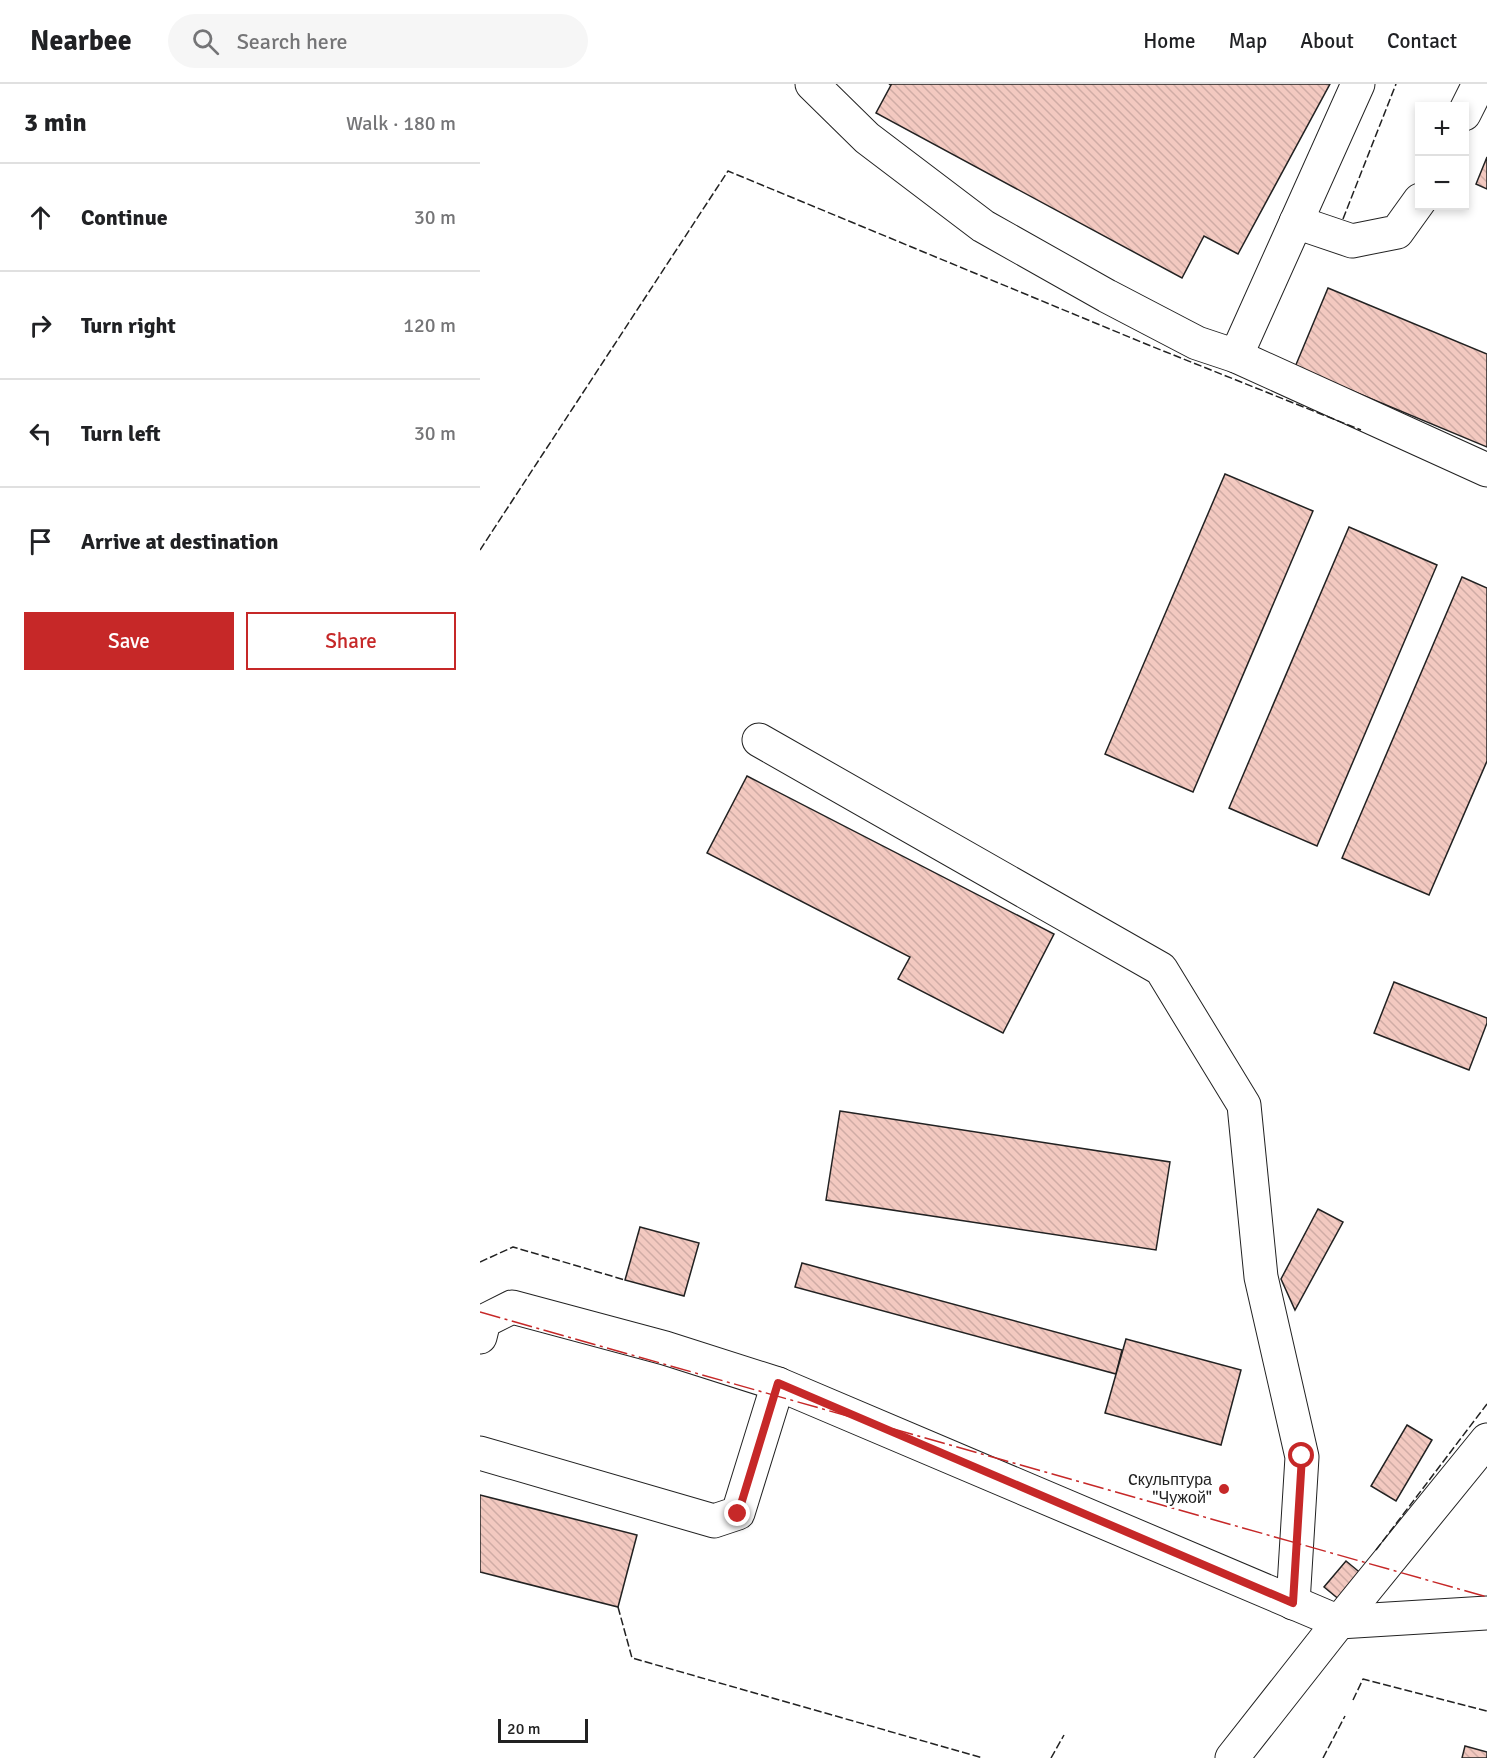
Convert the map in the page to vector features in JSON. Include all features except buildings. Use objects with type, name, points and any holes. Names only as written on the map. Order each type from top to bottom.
[{"type":"street","points":[[812,84],[867,138],[983,226],[1197,343],[1236,356],[1487,470]]},
{"type":"street","points":[[1236,356],[1358,84]]},
{"type":"street","points":[[1469,104],[1479,84]]},
{"type":"street","points":[[1296,222],[1352,241],[1397,232],[1415,206]]},
{"type":"street","points":[[759,740],[1161,969],[1244,1105],[1261,1277],[1302,1456],[1293,1603]]},
{"type":"street","points":[[480,1337],[484,1320],[512,1307],[665,1348],[778,1383],[1339,1622],[1487,1613]]},
{"type":"street","points":[[480,1453],[714,1521],[738,1514],[778,1383]]},
{"type":"street","points":[[1232,1758],[1339,1622],[1485,1446]]},
{"type":"fence","points":[[1343,219],[1396,84]]},
{"type":"fence","points":[[480,550],[728,171],[1146,344],[1361,430]]},
{"type":"fence","points":[[480,1262],[513,1247],[625,1280]]},
{"type":"fence","points":[[1376,1550],[1487,1404]]},
{"type":"fence","points":[[618,1607],[632,1658],[983,1758]]},
{"type":"fence","points":[[1353,1700],[1363,1679],[1487,1711]]},
{"type":"fence","points":[[1323,1758],[1345,1716]]},
{"type":"fence","points":[[1051,1758],[1064,1735]]},
{"type":"power","points":[[480,1312],[1487,1597]]},
{"type":"place","name":"Cкульптура \"Чужой\"","points":[[1224,1489]]},
{"type":"route","points":[[738,1514],[778,1383],[1293,1603],[1302,1456]]}]
